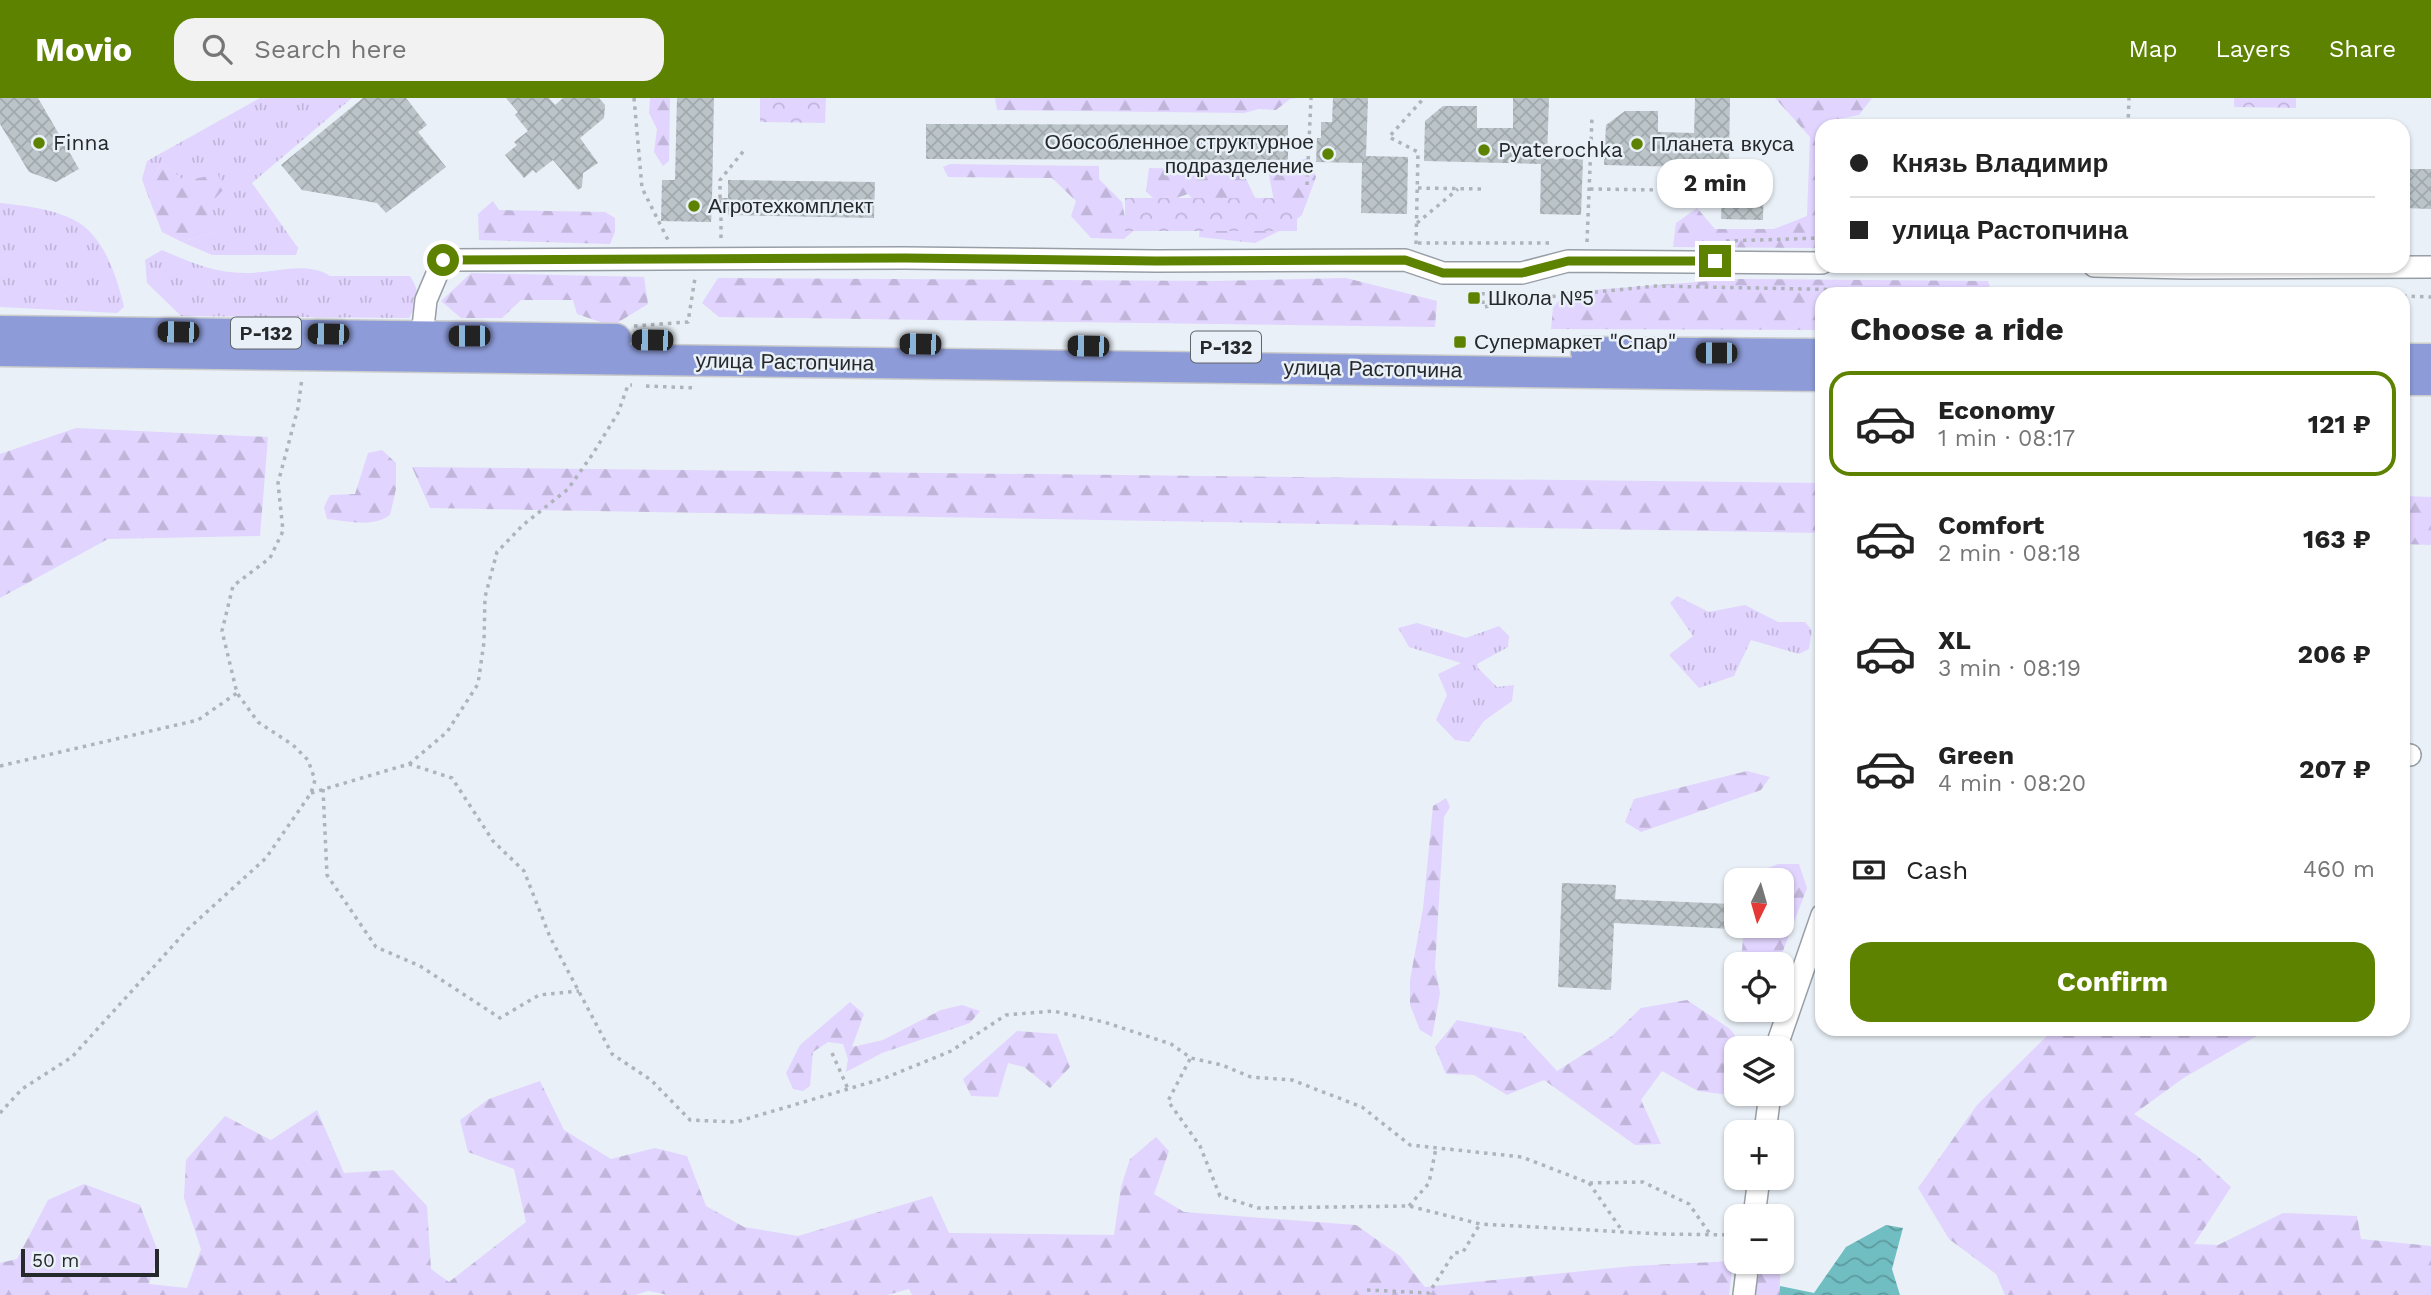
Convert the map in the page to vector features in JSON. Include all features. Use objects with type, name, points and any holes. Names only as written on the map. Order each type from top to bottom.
[{"type":"highway","name":"улица Растопчина","points":[[0,331],[1815,354]]},
{"type":"highway","name":"улица Растопчина","points":[[0,351],[1815,376]]},
{"type":"highway","points":[[2410,359],[2431,359]]},
{"type":"highway","points":[[2410,380],[2431,380]]},
{"type":"street","points":[[422,336],[426,300],[443,260],[1405,260],[1443,273],[1522,273],[1568,261],[1815,263]]},
{"type":"street","points":[[2410,267],[2431,267]]},
{"type":"street","points":[[1780,1036],[1815,935]]},
{"type":"street","points":[[1744,1295],[1747,1274]]},
{"type":"path","points":[[634,98],[642,188],[657,222],[679,260]]},
{"type":"path","points":[[1307,185],[1311,98]]},
{"type":"path","points":[[1416,264],[1418,152],[1389,137],[1424,98]]},
{"type":"path","points":[[2128,119],[2129,98]]},
{"type":"path","points":[[1587,261],[1592,117]]},
{"type":"path","points":[[720,198],[720,180],[746,148]]},
{"type":"path","points":[[1418,187],[1482,189]]},
{"type":"path","points":[[1417,223],[1458,188]]},
{"type":"path","points":[[1589,189],[1662,190]]},
{"type":"path","points":[[634,326],[688,322],[695,276],[711,260],[721,209]]},
{"type":"path","points":[[1483,307],[1547,297],[1656,286],[1815,289]]},
{"type":"path","points":[[2410,296],[2431,296]]},
{"type":"path","points":[[0,1113],[23,1089],[72,1056],[188,929],[266,858],[311,793],[315,780],[308,760],[293,744],[258,722],[237,693],[222,631],[233,586],[270,558],[283,531],[278,483],[298,408],[306,356]]},
{"type":"path","points":[[311,793],[409,764],[447,732],[478,684],[484,642],[485,597],[497,552],[523,526],[568,489],[618,413],[628,385],[697,388]]},
{"type":"path","points":[[0,766],[198,720],[237,693]]},
{"type":"path","points":[[409,764],[452,778],[493,841],[524,871],[550,937],[612,1054],[651,1080],[690,1121],[736,1122],[885,1078],[951,1051],[1006,1015],[1054,1011],[1104,1022],[1171,1044],[1191,1058],[1222,1065],[1251,1077],[1292,1080],[1362,1107],[1410,1145],[1522,1157],[1589,1183],[1643,1182],[1689,1203],[1710,1234]]},
{"type":"path","points":[[323,789],[327,875],[376,947],[420,966],[500,1018],[539,995],[579,991]]},
{"type":"path","points":[[832,1052],[848,1089]]},
{"type":"path","points":[[1191,1058],[1168,1101],[1200,1146],[1220,1196],[1258,1208],[1409,1206],[1480,1224],[1661,1234],[1724,1235]]},
{"type":"path","points":[[1409,1206],[1429,1183],[1436,1148]]},
{"type":"path","points":[[1589,1183],[1623,1232]]},
{"type":"path","points":[[1367,1290],[1429,1293],[1454,1253],[1463,1252],[1480,1224]]},
{"type":"green space","points":[[260,98],[352,98],[252,183],[298,248],[296,255],[212,255],[182,242],[213,232],[184,181],[163,163],[145,188],[142,179],[147,161]]},
{"type":"green space","points":[[650,98],[670,98],[669,161],[663,166],[654,152],[657,129],[649,113]]},
{"type":"green space","points":[[760,98],[826,98],[825,123],[760,122]]},
{"type":"green space","points":[[995,98],[1298,98],[1290,99],[1276,110],[1259,109],[1244,113],[997,110]]},
{"type":"green space","points":[[1775,98],[1872,98],[1859,115],[1839,119],[1815,119],[1815,248],[1673,247],[1676,223],[1697,208],[1715,229],[1774,229],[1807,216],[1810,137]]},
{"type":"green space","points":[[2234,98],[2296,98],[2296,108],[2234,107]]},
{"type":"green space","points":[[1308,158],[1316,177],[1302,215],[1285,228],[1255,243],[1199,237],[1202,209],[1188,194],[1159,204],[1146,191],[1149,168],[1242,170],[1255,198],[1274,201],[1268,170]]},
{"type":"green space","points":[[163,163],[184,181],[218,174],[223,190],[207,207],[213,232],[182,242],[162,232],[145,188]]},
{"type":"green space","points":[[950,164],[1099,166],[1099,179],[1122,202],[1125,218],[1140,225],[1124,239],[1091,238],[1071,216],[1076,201],[1052,178],[948,177],[943,167]]},
{"type":"green space","points":[[1125,198],[1297,198],[1297,231],[1125,231]]},
{"type":"green space","points":[[493,201],[499,210],[605,212],[615,218],[615,232],[610,244],[479,240],[478,214]]},
{"type":"green space","points":[[0,203],[56,213],[84,227],[108,258],[124,307],[117,313],[0,307]]},
{"type":"green space","points":[[162,250],[202,266],[234,273],[300,268],[321,271],[330,276],[410,276],[416,288],[417,302],[409,318],[181,316],[147,283],[145,260]]},
{"type":"green space","points":[[471,273],[644,277],[648,304],[612,326],[577,314],[573,300],[521,300],[502,318],[461,318],[441,301]]},
{"type":"green space","points":[[718,278],[1214,281],[1346,278],[1437,301],[1435,327],[719,317],[702,303]]},
{"type":"green space","points":[[1738,279],[1988,281],[1990,287],[1815,287],[1815,330],[1551,329],[1553,308],[1565,292]]},
{"type":"green space","points":[[76,428],[268,437],[260,536],[108,539],[0,598],[0,454]]},
{"type":"green space","points":[[382,450],[396,463],[396,489],[390,515],[368,523],[327,519],[324,507],[330,495],[355,494],[368,453]]},
{"type":"green space","points":[[412,467],[1815,483],[1815,533],[430,508]]},
{"type":"green space","points":[[2410,496],[2431,497],[2431,545],[2410,544]]},
{"type":"green space","points":[[1677,596],[1709,612],[1745,605],[1778,622],[1805,622],[1812,630],[1809,649],[1799,654],[1751,640],[1734,676],[1699,688],[1669,655],[1693,636],[1670,603]]},
{"type":"green space","points":[[1417,623],[1466,638],[1499,626],[1509,636],[1508,647],[1477,664],[1497,687],[1514,685],[1512,701],[1484,721],[1469,742],[1455,740],[1436,720],[1447,695],[1438,674],[1461,663],[1409,647],[1398,628]]},
{"type":"green space","points":[[1747,771],[1770,777],[1761,790],[1641,832],[1625,822],[1634,799]]},
{"type":"green space","points":[[1446,798],[1450,807],[1444,817],[1435,967],[1440,993],[1432,1037],[1420,1030],[1410,1005],[1410,980],[1423,909],[1433,806]]},
{"type":"green space","points":[[1778,864],[1799,864],[1807,888],[1794,922],[1794,868],[1768,868]]},
{"type":"green space","points":[[1743,938],[1788,938],[1783,952],[1742,952]]},
{"type":"green space","points":[[1687,1000],[1730,1029],[1736,1036],[1724,1036],[1724,1094],[1698,1091],[1662,1071],[1641,1100],[1661,1144],[1635,1145],[1544,1080],[1507,1095],[1474,1075],[1446,1074],[1435,1047],[1457,1020],[1522,1033],[1557,1071],[1612,1036],[1641,1008]]},
{"type":"green space","points":[[850,1002],[864,1014],[852,1047],[883,1040],[941,1010],[962,1005],[980,1011],[970,1023],[882,1053],[846,1072],[848,1059],[843,1044],[828,1042],[813,1052],[810,1086],[803,1091],[793,1089],[786,1073],[800,1045]]},
{"type":"green space","points":[[1017,1031],[1057,1034],[1070,1067],[1050,1088],[1024,1067],[1008,1063],[998,1097],[971,1096],[963,1079]]},
{"type":"green space","points":[[2047,1036],[2257,1036],[2185,1077],[2134,1114],[2196,1155],[2231,1187],[2194,1244],[2218,1245],[2283,1213],[2357,1216],[2361,1239],[2431,1246],[2431,1295],[2005,1295],[1996,1274],[1949,1239],[1918,1188],[1977,1105]]},
{"type":"green space","points":[[540,1081],[564,1130],[611,1159],[655,1148],[687,1156],[706,1206],[744,1227],[798,1236],[932,1196],[949,1233],[1114,1235],[1121,1187],[1130,1159],[1156,1137],[1169,1151],[1154,1194],[1184,1212],[1356,1225],[1400,1256],[1425,1287],[1633,1266],[1724,1261],[1724,1274],[1731,1274],[1729,1295],[912,1295],[909,1289],[887,1295],[668,1295],[648,1291],[635,1295],[0,1295],[0,1263],[17,1259],[48,1200],[84,1184],[140,1205],[159,1254],[149,1284],[187,1288],[201,1249],[184,1198],[186,1160],[225,1116],[271,1140],[317,1110],[344,1173],[393,1170],[427,1206],[431,1269],[449,1282],[526,1222],[514,1169],[468,1152],[460,1120],[489,1099]]},
{"type":"green space","points":[[1759,1274],[1780,1274],[1779,1295],[1755,1295]]},
{"type":"water","points":[[1886,1225],[1903,1228],[1892,1269],[1900,1295],[1779,1295],[1780,1286],[1814,1293],[1846,1247]]},
{"type":"building","points":[[0,98],[38,98],[79,169],[56,182],[29,172],[0,124]]},
{"type":"building","points":[[363,98],[406,98],[427,125],[418,132],[446,167],[386,213],[377,203],[302,190],[281,165]]},
{"type":"building","points":[[506,98],[549,98],[555,105],[563,98],[599,98],[605,105],[604,118],[580,138],[598,163],[583,173],[582,187],[578,190],[553,160],[524,178],[505,155],[517,145],[514,142],[528,131],[515,115],[518,112]]},
{"type":"building","points":[[677,98],[714,98],[712,198],[728,198],[728,180],[875,182],[874,218],[728,215],[728,209],[712,209],[711,222],[661,221],[662,180],[675,180]]},
{"type":"building","points":[[1333,98],[1368,98],[1366,156],[1408,157],[1407,214],[1361,213],[1362,163],[1316,162],[1321,122],[1332,122]]},
{"type":"building","points":[[1513,98],[1549,98],[1547,158],[1583,159],[1581,215],[1540,214],[1541,164],[1424,161],[1425,121],[1443,106],[1477,106],[1477,128],[1513,128]]},
{"type":"building","points":[[1695,98],[1730,98],[1729,163],[1764,164],[1763,220],[1721,219],[1723,168],[1604,165],[1606,125],[1625,111],[1658,111],[1658,132],[1694,133]]},
{"type":"building","points":[[926,124],[1288,125],[1288,160],[926,159]]},
{"type":"building","points":[[2410,169],[2431,169],[2431,209],[2410,208]]},
{"type":"building","points":[[1562,883],[1616,885],[1615,899],[1724,904],[1724,929],[1614,923],[1611,990],[1558,987]]},
{"type":"place","name":"Finna","points":[[39,143]]},
{"type":"place","name":"Планета вкуса","points":[[1637,144]]},
{"type":"place","name":"Pyaterochka","points":[[1484,150]]},
{"type":"place","name":"Обособленное структурное подразделение","points":[[1328,154]]},
{"type":"place","name":"Агротехкомплект","points":[[694,206]]},
{"type":"place","name":"Школа №5","points":[[1474,298]]},
{"type":"place","name":"Супермаркет \"Спар\"","points":[[1460,342]]},
{"type":"route","points":[[443,260],[1405,260],[1443,273],[1522,273],[1568,261],[1715,261]]}]
